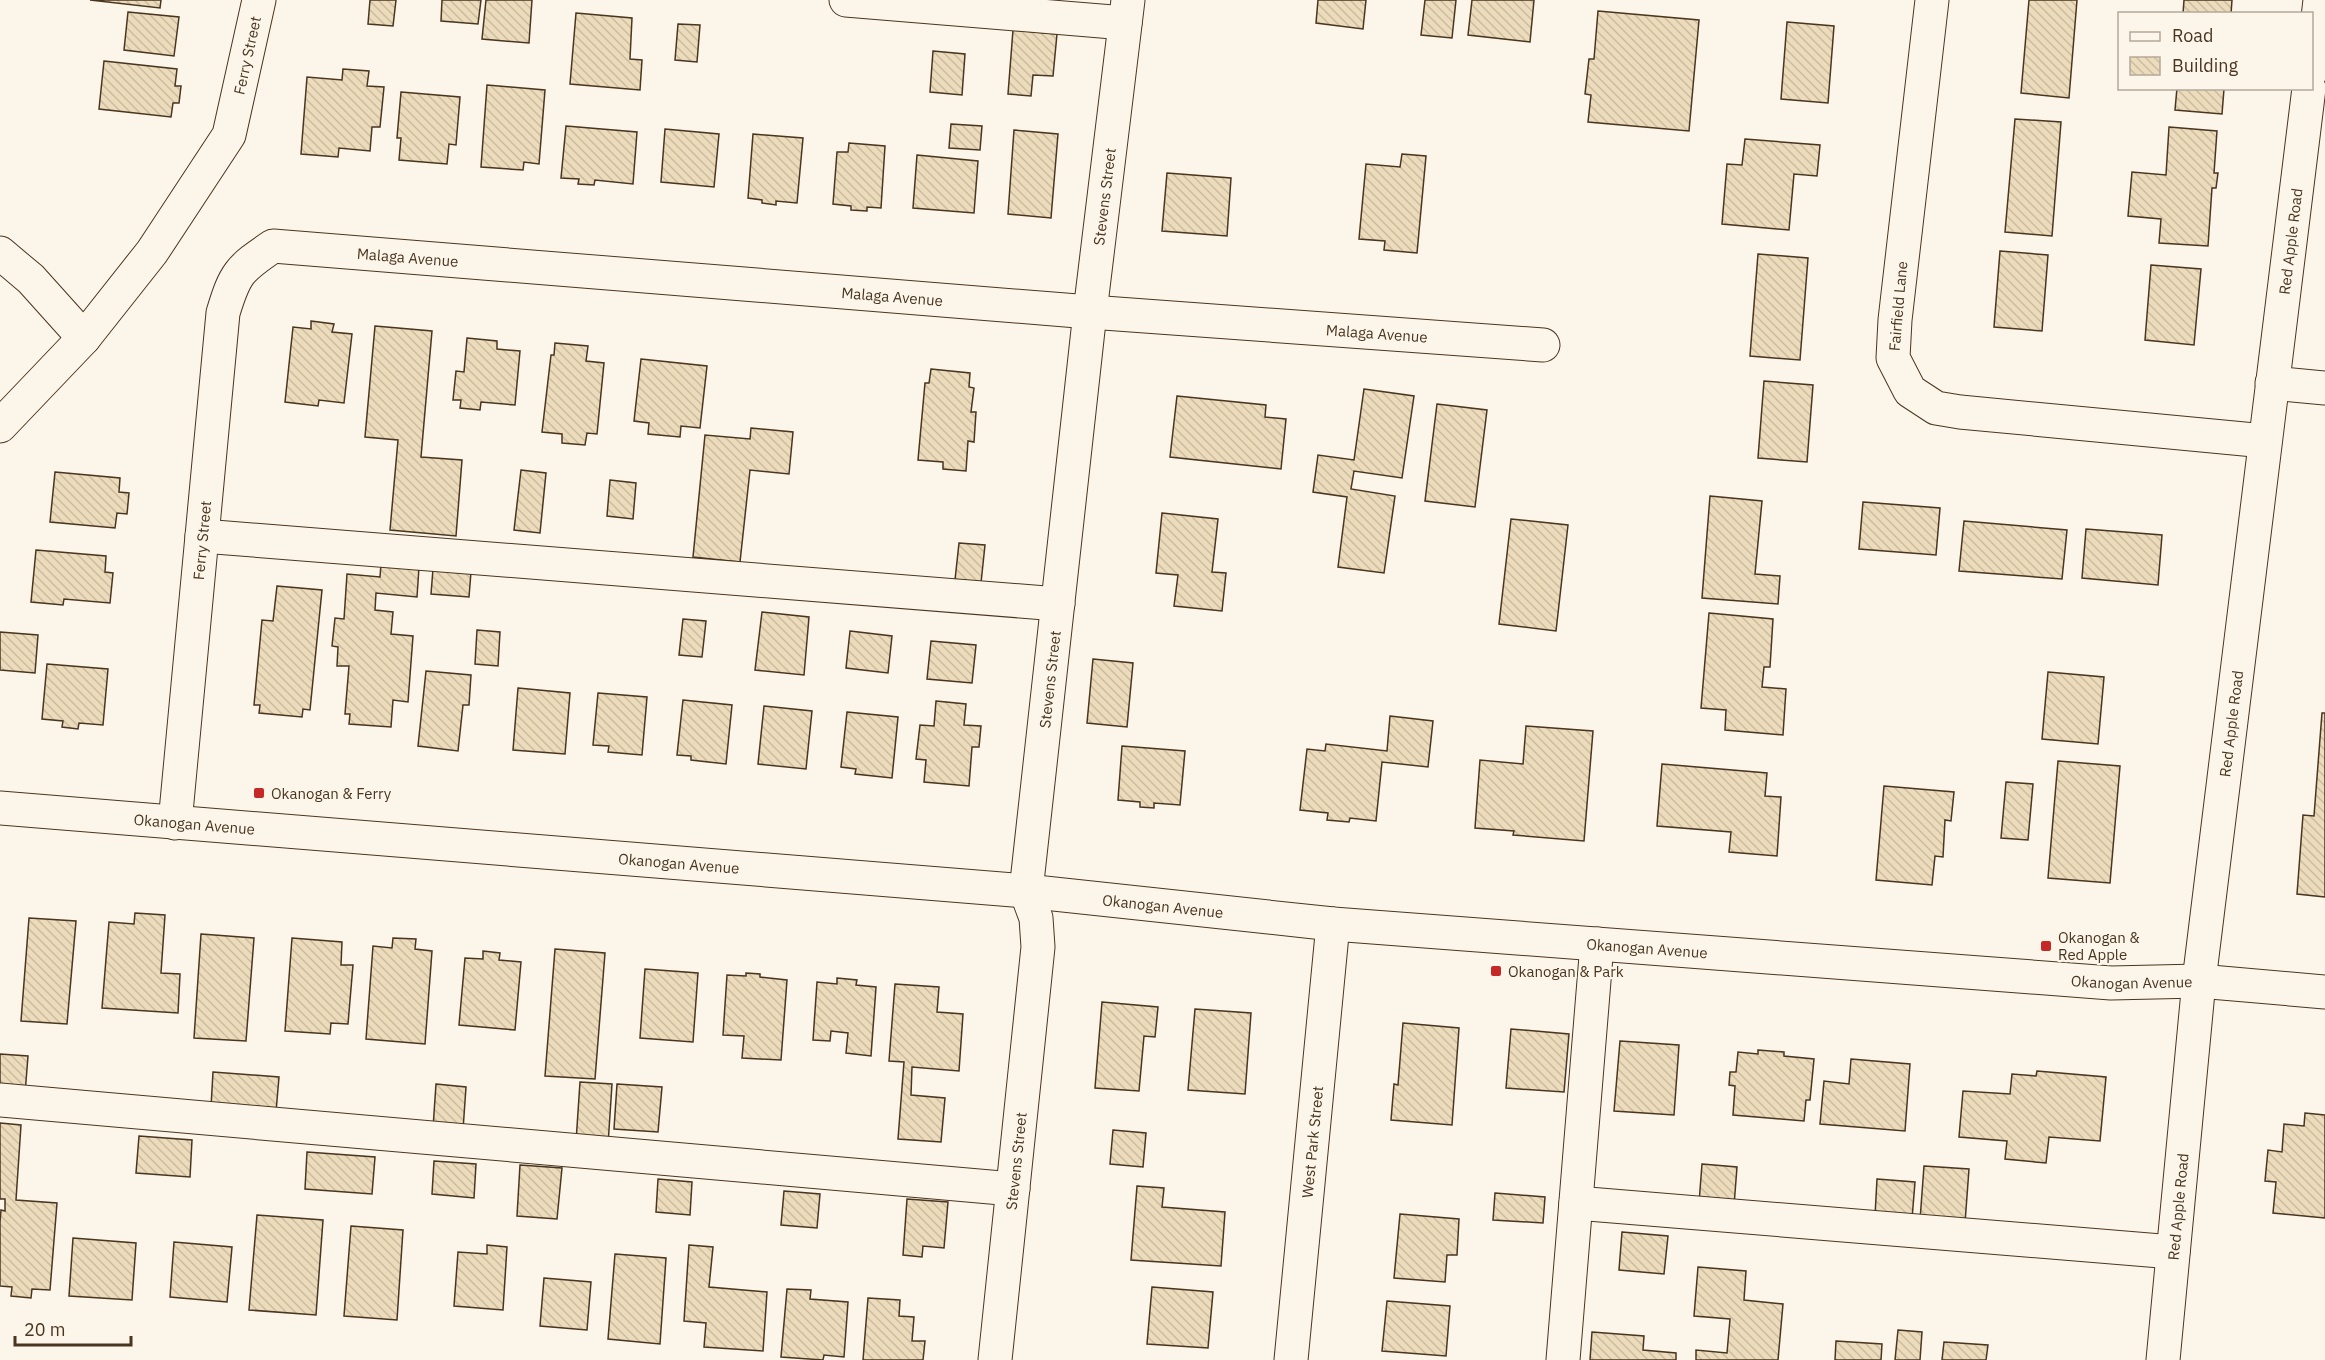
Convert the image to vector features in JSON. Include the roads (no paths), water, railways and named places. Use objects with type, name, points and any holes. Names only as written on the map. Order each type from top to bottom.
[{"type":"street","name":"Ferry Street","points":[[0,426],[84,338],[152,252],[229,135],[260,0]]},
{"type":"street","points":[[846,0],[1127,11]]},
{"type":"street","name":"Fairfield Lane","points":[[1932,0],[1895,320],[1893,358],[1910,391],[1936,408],[2265,441]]},
{"type":"street","points":[[2313,61],[2320,0]]},
{"type":"street","name":"Stevens Street","points":[[995,1360],[1038,947],[1036,918],[1026,891],[1090,312],[1127,11]]},
{"type":"street","name":"Red Apple Road","points":[[2163,1360],[2199,981],[2310,90]]},
{"type":"street","name":"Malaga Avenue","points":[[246,265],[273,246],[1090,312],[1543,345]]},
{"type":"street","points":[[0,253],[31,279],[84,338]]},
{"type":"street","name":"Ferry Street","points":[[175,823],[223,313],[232,282],[246,265]]},
{"type":"street","points":[[2272,384],[2325,388]]},
{"type":"street","points":[[202,536],[1058,604]]},
{"type":"street","name":"Okanogan Avenue","points":[[0,808],[1026,891],[1334,924],[2111,983],[2199,981],[2325,992]]},
{"type":"street","name":"West Park Street","points":[[1291,1360],[1334,924]]},
{"type":"street","points":[[1563,1360],[1597,944]]},
{"type":"street","points":[[0,1100],[1013,1189]]},
{"type":"street","points":[[1576,1203],[2173,1252]]},
{"type":"place","name":"Okanogan & Ferry","points":[[259,793]]},
{"type":"place","name":"Okanogan & Red Apple","points":[[2046,946]]},
{"type":"place","name":"Okanogan & Park","points":[[1496,971]]}]
